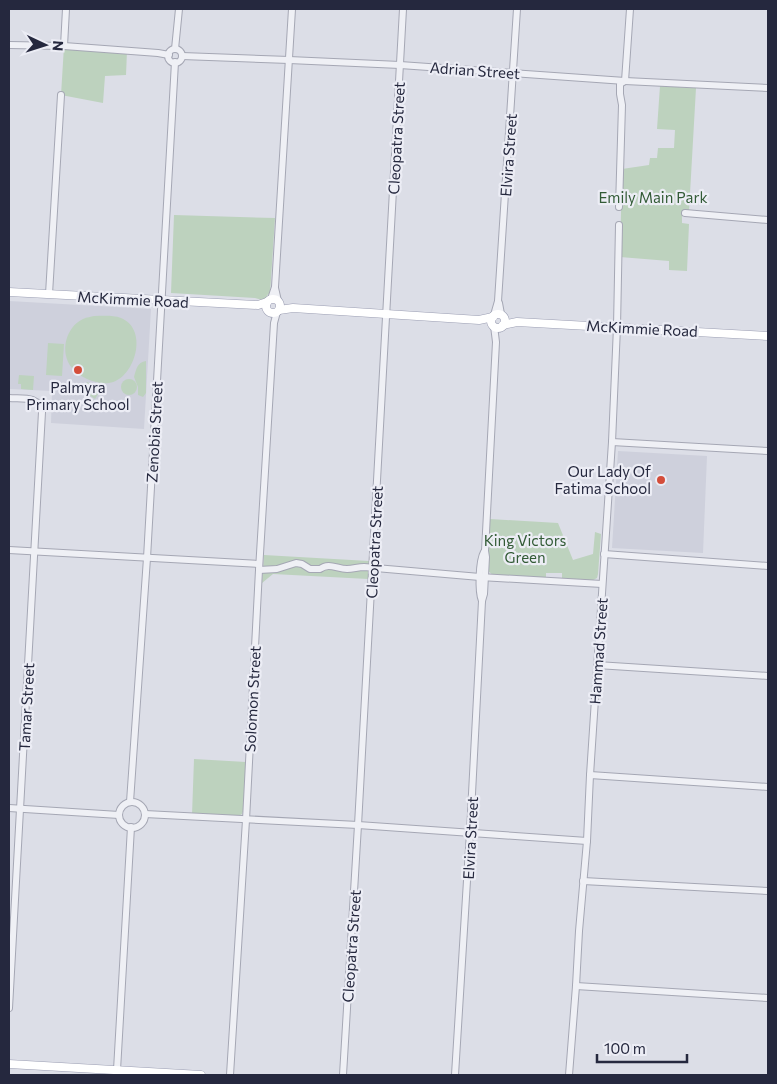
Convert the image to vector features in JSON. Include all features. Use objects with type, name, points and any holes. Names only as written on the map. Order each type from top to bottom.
[{"type":"main road","name":"McKimmie Road","points":[[9,292],[274,306]]},
{"type":"main road","points":[[274,306],[498,321]]},
{"type":"main road","name":"McKimmie Road","points":[[498,321],[618,326],[768,336]]},
{"type":"main road","points":[[9,1064],[118,1073],[201,1075]]},
{"type":"street","points":[[64,46],[66,9]]},
{"type":"street","points":[[175,49],[179,9]]},
{"type":"street","name":"Solomon Street","points":[[230,1075],[292,9]]},
{"type":"street","name":"Cleopatra Street","points":[[343,1075],[404,9]]},
{"type":"street","name":"Elvira Street","points":[[455,1075],[482,601],[479,594],[482,577],[482,556],[485,551],[498,301],[517,9]]},
{"type":"street","points":[[619,208],[622,105],[620,84],[625,81],[630,9]]},
{"type":"street","points":[[9,44],[64,46],[169,55]]},
{"type":"street","points":[[175,49],[181,52],[182,56],[179,61],[175,62],[170,60],[169,55],[170,51],[175,49]]},
{"type":"street","name":"Adrian Street","points":[[182,56],[400,66],[625,81],[768,88]]},
{"type":"street","name":"Zenobia Street","points":[[130,802],[147,558],[175,62]]},
{"type":"street","points":[[49,294],[61,95]]},
{"type":"street","points":[[685,213],[768,220]]},
{"type":"street","name":"Hammad Street","points":[[569,1075],[584,881],[612,442],[618,326],[618,225]]},
{"type":"street","name":"Tamar Street","points":[[9,398],[37,401],[41,406],[42,412],[9,1008]]},
{"type":"street","points":[[612,442],[768,451]]},
{"type":"street","points":[[9,550],[147,558],[277,569],[296,563],[310,569],[320,569],[326,566],[346,569],[358,567],[602,584]]},
{"type":"street","points":[[604,554],[768,566]]},
{"type":"street","points":[[597,666],[768,676]]},
{"type":"street","points":[[590,775],[768,787]]},
{"type":"street","points":[[130,802],[139,804],[144,810],[142,823],[131,827],[124,826],[119,815],[122,806],[130,802]]},
{"type":"street","points":[[9,808],[119,815]]},
{"type":"street","points":[[144,814],[470,832],[586,841]]},
{"type":"street","points":[[118,1073],[131,827]]},
{"type":"street","points":[[584,881],[768,891]]},
{"type":"street","points":[[576,986],[768,998]]},
{"type":"shaded area","name":"Palmyra Primary School","points":[[9,301],[151,309],[144,429],[51,423],[52,391],[9,389]]},
{"type":"shaded area","name":"Our Lady Of Fatima School","points":[[618,451],[707,456],[703,553],[612,548]]},
{"type":"green space","points":[[64,46],[127,51],[126,75],[105,76],[103,103],[61,95]]},
{"type":"green space","name":"Emily Main Park","points":[[660,86],[696,88],[689,211],[682,210],[682,223],[689,224],[687,271],[669,270],[669,261],[620,257],[622,169],[649,165],[650,158],[657,158],[658,148],[674,148],[675,130],[657,129]]},
{"type":"green space","points":[[174,215],[275,218],[270,294],[268,294],[266,299],[171,293]]},
{"type":"green space","points":[[94,316],[121,318],[130,324],[135,333],[137,343],[131,364],[126,373],[118,380],[109,383],[95,382],[81,376],[72,368],[66,355],[66,340],[72,328],[83,319]]},
{"type":"green space","points":[[48,343],[64,344],[62,376],[46,375]]},
{"type":"green space","points":[[146,361],[146,393],[143,397],[138,395],[138,387],[134,377],[139,365]]},
{"type":"green space","points":[[19,375],[34,376],[33,390],[21,389],[21,384],[18,384]]},
{"type":"green space","points":[[129,379],[135,381],[137,387],[135,393],[129,395],[123,393],[121,387],[123,381]]},
{"type":"green space","points":[[87,382],[101,389],[95,399],[82,390]]},
{"type":"green space","name":"King Victors Green","points":[[490,519],[558,523],[573,560],[593,554],[595,532],[601,534],[597,578],[591,581],[562,579],[562,573],[546,573],[546,578],[493,575],[487,568]]},
{"type":"green space","points":[[264,555],[369,561],[368,579],[273,574],[262,583]]},
{"type":"green space","points":[[194,759],[246,762],[244,809],[242,814],[237,817],[192,815]]},
{"type":"place","name":"Palmyra Primary School","points":[[78,370]]},
{"type":"place","name":"Our Lady Of Fatima School","points":[[661,480]]}]
